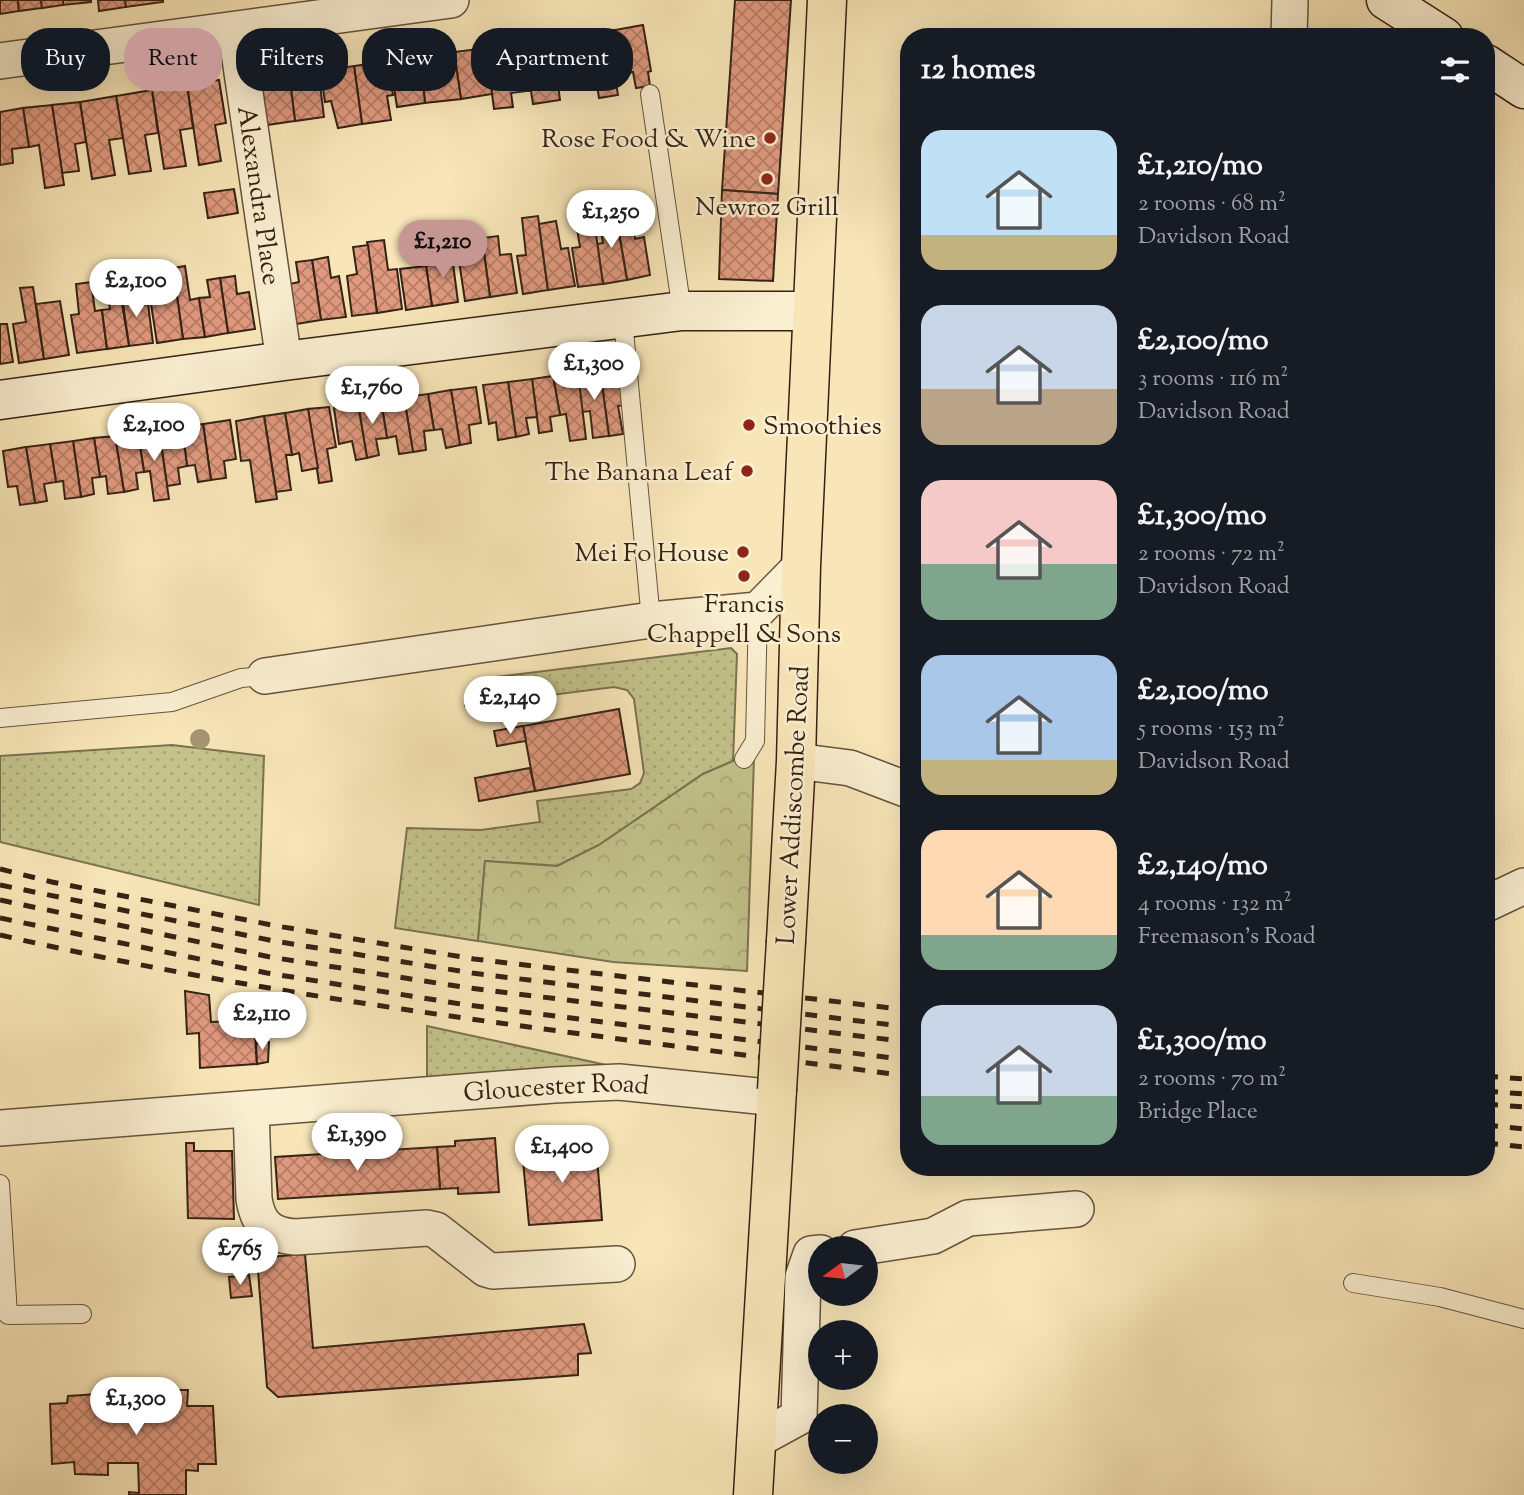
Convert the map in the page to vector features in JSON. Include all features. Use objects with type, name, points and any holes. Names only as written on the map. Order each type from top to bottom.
[{"type":"main road","name":"Lower Addiscombe Road","points":[[753,1495],[796,761],[801,566],[827,0]]},
{"type":"street","points":[[257,28],[451,0]]},
{"type":"street","points":[[1289,28],[1290,0]]},
{"type":"street","points":[[1386,0],[1430,28]]},
{"type":"street","points":[[0,61],[236,31]]},
{"type":"street","points":[[1495,70],[1524,89]]},
{"type":"street","name":"Alexandra Place","points":[[245,91],[284,361]]},
{"type":"street","points":[[0,400],[682,311],[812,312]]},
{"type":"street","points":[[265,676],[651,620],[758,610],[801,566]]},
{"type":"street","points":[[796,761],[850,768],[900,787]]},
{"type":"street","points":[[1495,900],[1524,886]]},
{"type":"street","name":"Gloucester Road","points":[[0,1128],[619,1082],[777,1094]]},
{"type":"street","points":[[251,1109],[255,1206],[262,1225],[270,1231],[295,1237],[428,1228],[436,1230],[486,1269],[493,1271],[617,1264]]},
{"type":"street","points":[[878,1244],[933,1236],[968,1218],[1076,1209]]},
{"type":"street","points":[[755,1441],[799,1417],[803,1277],[808,1263]]},
{"type":"lane","points":[[650,94],[682,311]]},
{"type":"lane","points":[[623,320],[651,620]]},
{"type":"lane","points":[[744,760],[755,741],[758,610]]},
{"type":"lane","points":[[0,718],[172,702],[241,678],[265,676]]},
{"type":"lane","points":[[0,1184],[8,1315],[82,1314]]},
{"type":"lane","points":[[1353,1283],[1440,1297],[1524,1319]]},
{"type":"green space","points":[[731,648],[737,654],[733,761],[703,774],[599,845],[557,866],[485,861],[478,941],[395,928],[407,828],[481,830],[540,822],[537,801],[631,789],[640,783],[644,773],[634,699],[627,690],[614,687],[465,706],[466,697],[476,682],[480,679]]},
{"type":"green space","points":[[172,745],[264,756],[259,905],[0,842],[0,756]]},
{"type":"green space","points":[[754,759],[747,971],[613,962],[478,941],[485,861],[557,866],[599,845],[703,774],[733,761]]},
{"type":"green space","points":[[427,1026],[611,1066],[427,1079]]},
{"type":"building","points":[[0,0],[18,0],[19,11],[0,14]]},
{"type":"building","points":[[18,0],[41,0],[42,8],[19,11]]},
{"type":"building","points":[[41,0],[63,0],[63,5],[42,8]]},
{"type":"building","points":[[63,0],[91,0],[91,2],[63,5]]},
{"type":"building","points":[[98,0],[125,0],[126,7],[99,11]]},
{"type":"building","points":[[125,0],[163,0],[163,2],[126,7]]},
{"type":"building","points":[[735,0],[791,0],[778,194],[722,190]]},
{"type":"building","points":[[643,25],[651,71],[648,72],[650,86],[636,88],[633,72],[633,28],[626,28]]},
{"type":"building","points":[[471,50],[471,91],[492,91],[492,94],[461,99],[457,52]]},
{"type":"building","points":[[362,65],[362,91],[392,91],[393,95],[387,96],[391,120],[362,124],[354,66]]},
{"type":"building","points":[[354,66],[362,124],[338,128],[331,101],[325,102],[323,91],[348,91],[348,67]]},
{"type":"building","points":[[457,72],[461,99],[425,103],[424,91],[457,91]]},
{"type":"building","points":[[152,91],[188,91],[193,128],[180,130],[186,166],[164,169]]},
{"type":"building","points":[[152,91],[158,133],[145,135],[151,171],[129,174],[116,96]]},
{"type":"building","points":[[188,91],[221,91],[226,123],[215,125],[221,161],[199,165]]},
{"type":"building","points":[[262,91],[291,91],[295,121],[267,125]]},
{"type":"building","points":[[291,91],[321,91],[324,117],[295,121]]},
{"type":"building","points":[[395,91],[424,91],[425,103],[397,107]]},
{"type":"building","points":[[492,91],[527,91],[511,93],[513,107],[494,109]]},
{"type":"building","points":[[531,91],[559,91],[560,100],[533,104]]},
{"type":"building","points":[[598,91],[617,91],[618,95],[599,98]]},
{"type":"building","points":[[116,96],[123,138],[109,140],[115,175],[92,179],[80,102]]},
{"type":"building","points":[[80,102],[86,142],[75,144],[79,171],[62,173],[52,105]]},
{"type":"building","points":[[52,105],[64,185],[45,188],[39,145],[29,147],[23,108]]},
{"type":"building","points":[[23,108],[29,147],[12,149],[13,163],[0,165],[0,112]]},
{"type":"building","points":[[234,189],[238,213],[208,218],[204,193]]},
{"type":"building","points":[[722,190],[778,194],[773,281],[719,279]]},
{"type":"building","points":[[629,193],[635,239],[644,237],[650,275],[627,280],[613,196]]},
{"type":"building","points":[[615,210],[627,280],[603,284],[597,244],[603,243],[598,213]]},
{"type":"building","points":[[593,213],[603,284],[578,287],[572,248],[580,247],[575,216]]},
{"type":"building","points":[[538,216],[548,290],[523,294],[517,256],[526,255],[522,218]]},
{"type":"building","points":[[556,221],[561,249],[568,248],[575,286],[548,290],[539,224]]},
{"type":"building","points":[[498,236],[500,255],[511,254],[517,293],[490,297],[482,238]]},
{"type":"building","points":[[482,238],[490,297],[465,301],[459,261],[469,260],[467,240]]},
{"type":"building","points":[[384,240],[388,270],[397,269],[402,309],[377,313],[367,242]]},
{"type":"building","points":[[368,245],[377,313],[352,316],[347,276],[357,274],[353,247]]},
{"type":"building","points":[[451,248],[458,302],[432,306],[426,266],[439,264],[437,250]]},
{"type":"building","points":[[328,257],[331,278],[339,276],[346,317],[321,320],[312,260]]},
{"type":"building","points":[[312,260],[321,320],[296,324],[290,284],[299,282],[296,262]]},
{"type":"building","points":[[185,266],[190,300],[199,298],[205,337],[183,339],[173,268]]},
{"type":"building","points":[[426,266],[432,306],[406,310],[400,269]]},
{"type":"building","points":[[173,268],[183,339],[157,343],[151,304],[164,302],[159,270]]},
{"type":"building","points":[[235,276],[237,294],[249,292],[255,329],[228,333],[220,278]]},
{"type":"building","points":[[220,278],[228,333],[205,337],[199,298],[210,297],[207,280]]},
{"type":"building","points":[[91,282],[95,311],[102,310],[107,349],[77,353],[71,315],[79,314],[76,284]]},
{"type":"building","points":[[33,287],[44,359],[19,363],[13,324],[26,322],[20,288]]},
{"type":"building","points":[[135,288],[138,306],[148,304],[153,343],[129,346],[121,290]]},
{"type":"building","points":[[120,291],[129,346],[107,349],[102,310],[110,309],[107,293]]},
{"type":"building","points":[[60,301],[69,355],[44,359],[36,304]]},
{"type":"building","points":[[0,324],[7,324],[13,362],[0,364]]},
{"type":"building","points":[[624,368],[630,404],[618,406],[623,434],[609,436],[600,370]]},
{"type":"building","points":[[600,370],[609,436],[593,438],[590,411],[582,412],[578,373]]},
{"type":"building","points":[[578,373],[586,439],[570,441],[566,414],[560,415],[553,376]]},
{"type":"building","points":[[553,376],[560,415],[550,417],[552,431],[539,433],[532,379]]},
{"type":"building","points":[[532,379],[537,417],[526,418],[529,434],[516,437],[508,382]]},
{"type":"building","points":[[508,382],[516,437],[498,440],[496,422],[489,424],[483,385]]},
{"type":"building","points":[[476,387],[481,423],[469,425],[471,443],[460,445],[451,390]]},
{"type":"building","points":[[451,390],[460,445],[446,448],[442,429],[434,430],[428,394]]},
{"type":"building","points":[[428,394],[434,430],[424,431],[426,450],[413,452],[404,397]]},
{"type":"building","points":[[404,397],[413,452],[399,454],[396,436],[387,438],[381,401]]},
{"type":"building","points":[[381,401],[387,438],[376,439],[379,455],[367,458],[358,404]]},
{"type":"building","points":[[358,404],[367,458],[356,460],[352,441],[339,444],[334,408]]},
{"type":"building","points":[[329,407],[336,447],[327,449],[332,481],[319,483],[308,409]]},
{"type":"building","points":[[308,409],[318,468],[302,471],[299,453],[292,455],[285,413]]},
{"type":"building","points":[[285,413],[292,455],[286,455],[291,490],[276,492],[264,416]]},
{"type":"building","points":[[264,416],[277,499],[256,502],[250,460],[241,461],[236,421]]},
{"type":"building","points":[[230,420],[236,459],[224,461],[226,478],[211,480],[203,424]]},
{"type":"building","points":[[203,424],[211,480],[198,482],[195,465],[187,466],[182,426]]},
{"type":"building","points":[[182,426],[187,466],[178,468],[180,484],[167,486],[159,430]]},
{"type":"building","points":[[159,430],[169,499],[154,501],[150,471],[144,472],[138,433]]},
{"type":"building","points":[[138,433],[144,472],[136,473],[138,489],[124,492],[115,436]]},
{"type":"building","points":[[115,436],[124,492],[108,494],[106,476],[100,477],[94,438]]},
{"type":"building","points":[[94,438],[100,477],[92,478],[94,494],[81,497],[73,441]]},
{"type":"building","points":[[73,441],[81,497],[65,499],[63,481],[56,482],[50,444]]},
{"type":"building","points":[[50,444],[56,482],[44,484],[47,501],[35,503],[26,447]]},
{"type":"building","points":[[26,447],[35,503],[20,505],[17,486],[8,487],[3,451]]},
{"type":"building","points":[[619,709],[630,774],[535,791],[523,726]]},
{"type":"building","points":[[523,726],[526,741],[497,746],[494,731]]},
{"type":"building","points":[[530,768],[535,791],[479,801],[475,778]]},
{"type":"building","points":[[185,991],[209,995],[211,1022],[254,1020],[257,1064],[200,1068],[199,1033],[187,1034]]},
{"type":"building","points":[[269,1042],[268,1062],[257,1064],[256,1043]]},
{"type":"building","points":[[495,1138],[499,1192],[458,1194],[458,1188],[440,1189],[437,1147],[455,1146],[455,1141]]},
{"type":"building","points":[[186,1143],[194,1143],[194,1151],[232,1151],[234,1219],[188,1218]]},
{"type":"building","points":[[596,1144],[602,1220],[529,1225],[522,1150]]},
{"type":"building","points":[[437,1147],[440,1189],[278,1199],[275,1157]]},
{"type":"building","points":[[305,1254],[313,1348],[584,1324],[591,1353],[578,1354],[578,1375],[278,1397],[267,1387],[257,1258]]},
{"type":"building","points":[[249,1275],[252,1296],[231,1298],[229,1277]]},
{"type":"building","points":[[114,1390],[188,1390],[187,1406],[213,1406],[216,1464],[198,1464],[198,1471],[186,1470],[186,1495],[129,1495],[129,1492],[139,1493],[138,1463],[108,1463],[108,1475],[75,1474],[74,1462],[52,1464],[50,1404],[67,1403],[68,1396],[98,1394],[99,1407],[115,1405]]},
{"type":"railway","points":[[0,869],[52,882],[277,926],[474,959],[900,1009]]},
{"type":"railway","points":[[0,885],[274,941],[472,973],[900,1026]]},
{"type":"railway","points":[[0,900],[270,957],[469,988],[900,1041]]},
{"type":"railway","points":[[0,918],[267,973],[467,1005],[900,1059]]},
{"type":"railway","points":[[0,935],[225,981],[339,999],[566,1032],[900,1075]]},
{"type":"railway","points":[[1495,1077],[1524,1079]]},
{"type":"railway","points":[[1495,1092],[1524,1094]]},
{"type":"railway","points":[[1495,1105],[1524,1107]]},
{"type":"railway","points":[[1495,1126],[1524,1129]]},
{"type":"railway","points":[[1495,1144],[1524,1147]]},
{"type":"place","name":"Rose Food & Wine","points":[[770,138]]},
{"type":"place","name":"Newroz Grill","points":[[767,179]]},
{"type":"place","name":"Smoothies","points":[[749,425]]},
{"type":"place","name":"The Banana Leaf","points":[[747,471]]},
{"type":"place","name":"Mei Fo House","points":[[743,552]]},
{"type":"place","name":"Francis Chappell & Sons","points":[[744,576]]}]
